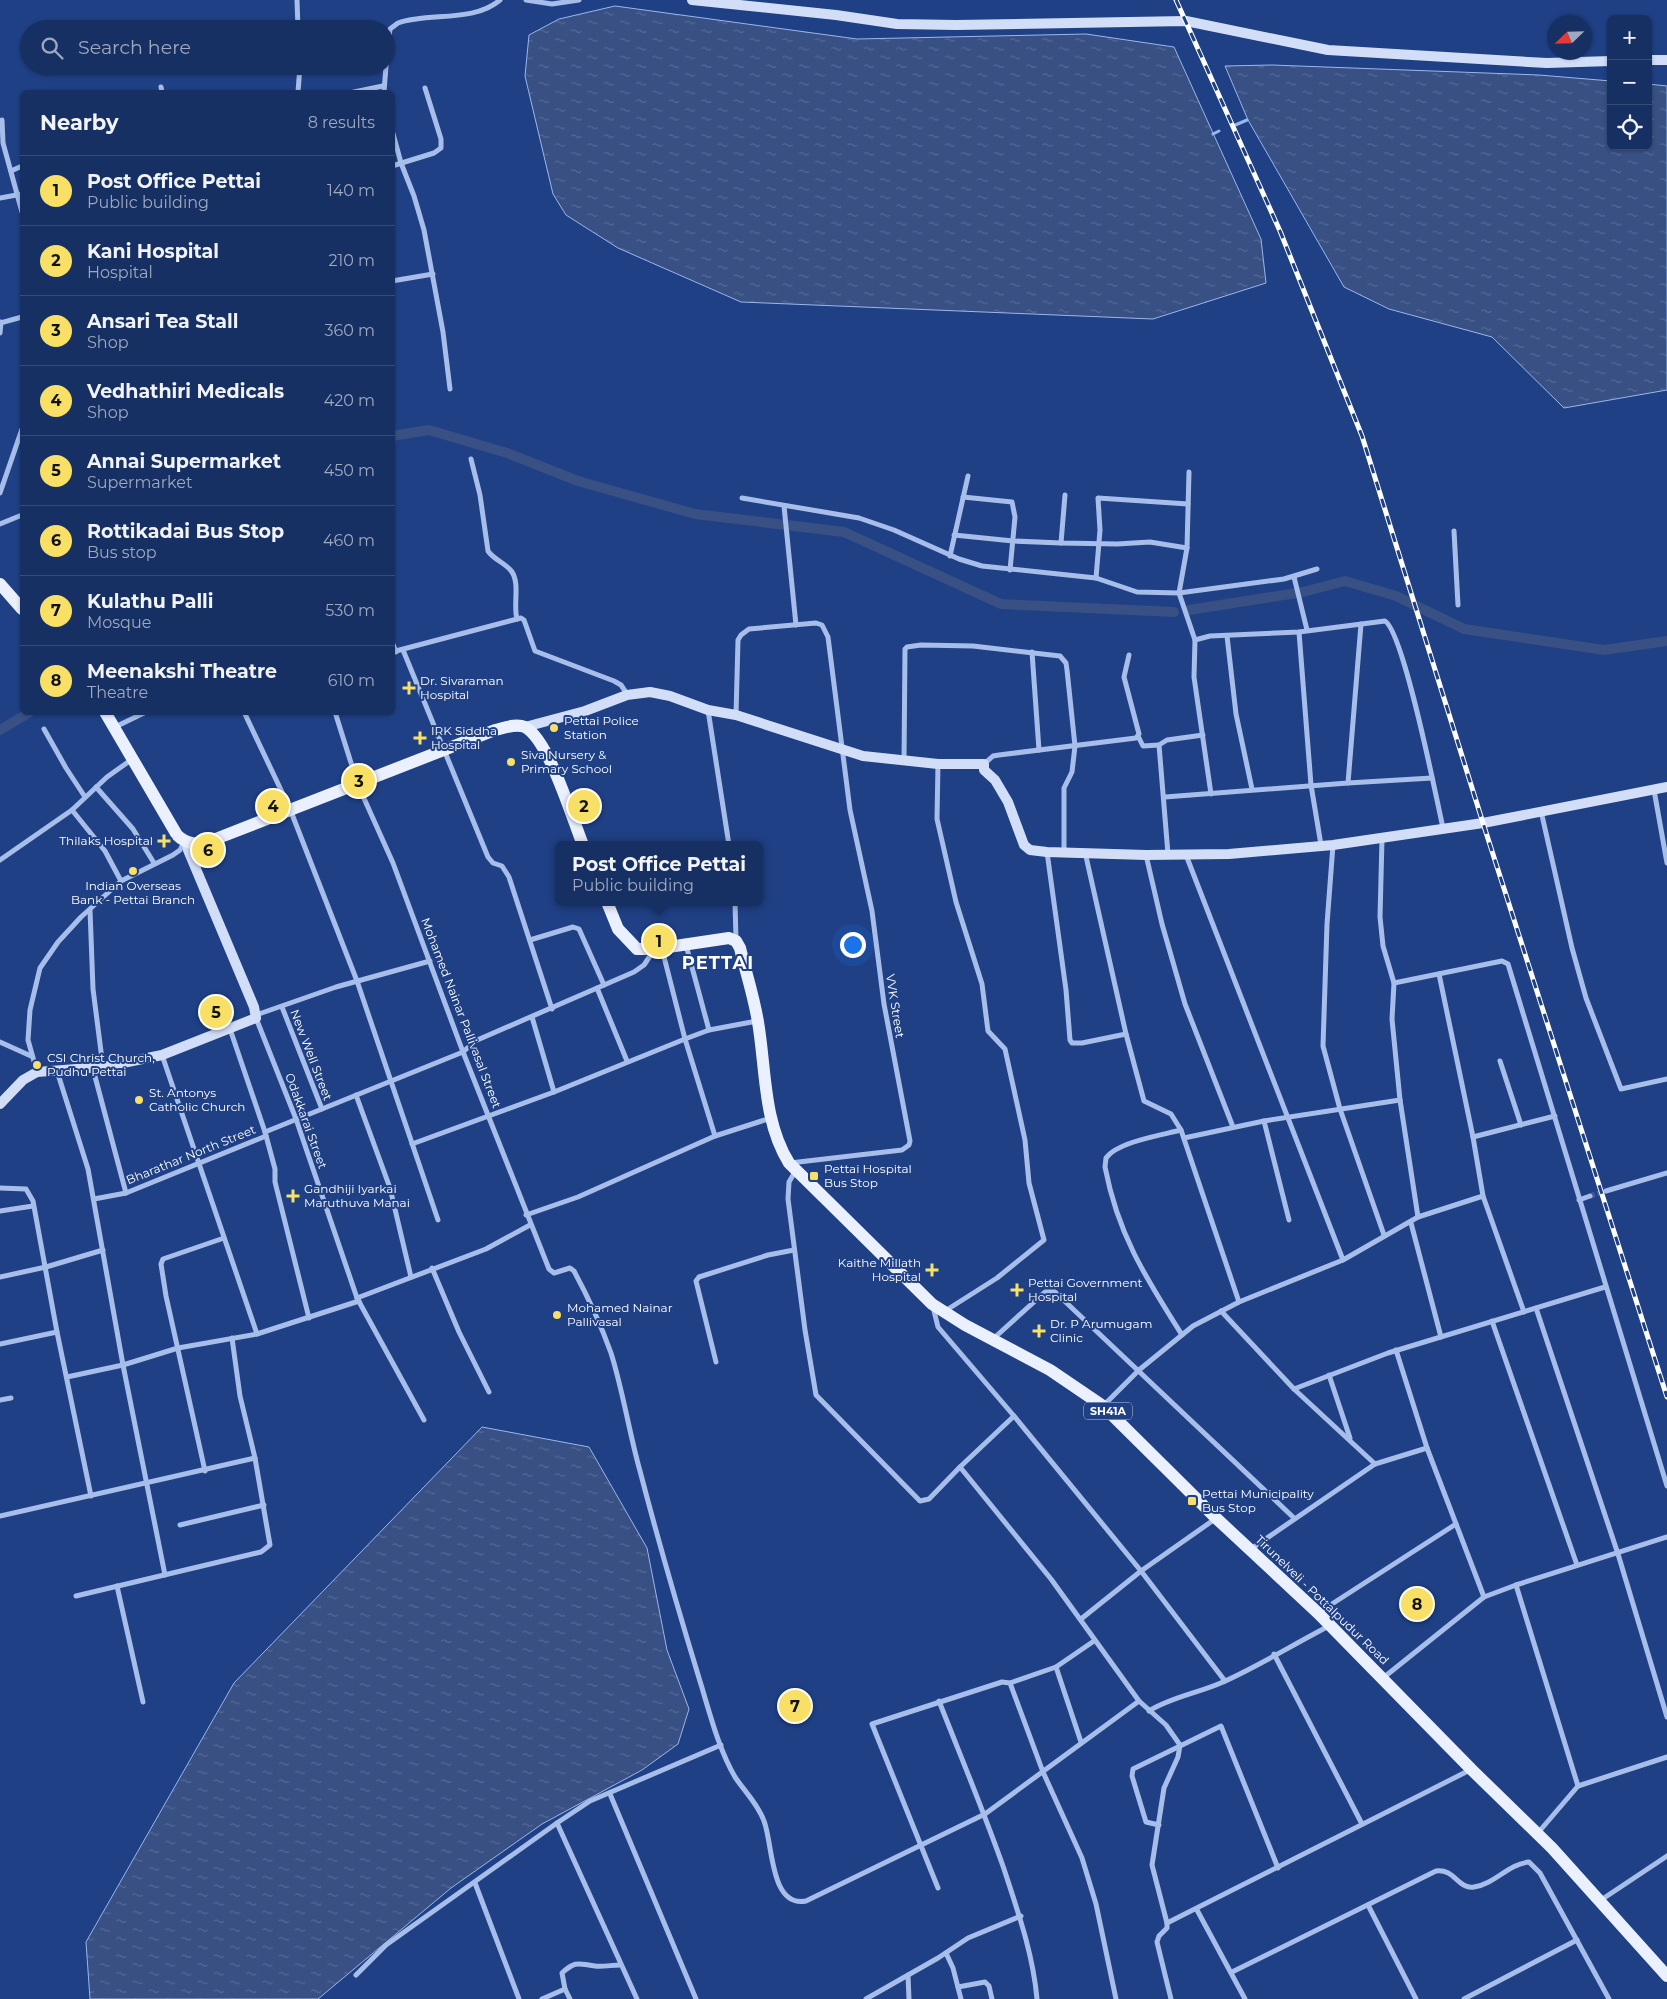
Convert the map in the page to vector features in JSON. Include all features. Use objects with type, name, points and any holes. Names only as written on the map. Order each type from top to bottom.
[{"type":"main road","points":[[0,584],[20,607]]},
{"type":"main road","points":[[106,715],[177,835],[186,842],[213,840],[495,730],[515,725],[525,727],[538,739],[552,764],[582,841]]},
{"type":"main road","points":[[609,906],[618,929],[627,941],[637,949],[686,946],[715,938],[730,938],[736,941]]},
{"type":"main road","name":"Tirunelveli - Pottalpudur Road","points":[[736,941],[758,1021],[771,1118],[781,1149],[793,1166],[943,1313],[1050,1370],[1103,1406],[1216,1518],[1318,1613],[1471,1770],[1537,1834],[1667,1976]]},
{"type":"street","points":[[297,0],[298,20]]},
{"type":"street","points":[[395,25],[398,23],[474,12],[491,6],[500,0]]},
{"type":"street","points":[[526,0],[552,4],[579,0]]},
{"type":"street","points":[[692,0],[836,14],[897,24],[956,26],[1186,21],[1328,50],[1547,63],[1607,61]]},
{"type":"street","points":[[1652,60],[1667,60]]},
{"type":"street","points":[[298,90],[299,75]]},
{"type":"street","points":[[384,90],[385,75]]},
{"type":"street","points":[[364,90],[384,86]]},
{"type":"street","points":[[395,165],[434,153],[442,144],[425,88]]},
{"type":"street","points":[[0,198],[20,194],[2,143],[2,120]]},
{"type":"street","points":[[395,150],[414,196],[433,274],[450,389]]},
{"type":"street","points":[[11,171],[20,167]]},
{"type":"street","points":[[395,280],[433,274]]},
{"type":"street","points":[[0,333],[0,322],[20,317]]},
{"type":"street","points":[[0,493],[20,435]]},
{"type":"street","points":[[471,459],[480,495],[488,551],[512,571],[514,577],[514,610],[517,619]]},
{"type":"street","points":[[1189,472],[1187,548],[1179,593],[1195,640],[1194,677],[1211,794]]},
{"type":"street","points":[[950,556],[968,476]]},
{"type":"street","points":[[1061,543],[1065,495]]},
{"type":"street","points":[[964,497],[1012,502],[1015,512],[1010,570]]},
{"type":"street","points":[[742,498],[858,518],[894,530],[950,556],[982,566],[1096,578],[1137,592],[1179,593],[1294,578],[1317,569]]},
{"type":"street","points":[[1096,578],[1100,544],[1098,498],[1188,504]]},
{"type":"street","points":[[784,506],[796,625]]},
{"type":"street","points":[[0,524],[20,516]]},
{"type":"street","points":[[1454,530],[1458,605]]},
{"type":"street","points":[[954,535],[1013,541],[1061,543],[1150,542],[1187,548]]},
{"type":"street","points":[[1294,578],[1307,630]]},
{"type":"street","points":[[395,652],[517,619],[524,620],[536,651],[614,681],[621,685],[628,695]]},
{"type":"street","points":[[1195,640],[1210,636],[1299,632],[1385,621],[1392,628],[1417,708],[1442,828]]},
{"type":"street","points":[[736,715],[738,640],[741,635],[755,628],[816,623],[822,625],[826,630],[842,750]]},
{"type":"street","points":[[1348,783],[1361,624]]},
{"type":"street","points":[[1299,632],[1311,785],[1320,845]]},
{"type":"street","points":[[1227,636],[1236,714],[1252,789]]},
{"type":"street","points":[[904,761],[906,647],[921,645],[972,646],[1060,656],[1066,663],[1075,746],[1072,772],[1064,788],[1064,851]]},
{"type":"street","points":[[403,650],[488,857],[493,863],[502,866],[509,877],[552,1009]]},
{"type":"street","points":[[1032,652],[1039,750]]},
{"type":"street","points":[[1129,655],[1124,677],[1138,736],[1143,746],[1159,745],[1167,740],[1203,735]]},
{"type":"street","points":[[525,727],[585,711],[628,695],[658,693],[708,710],[736,715],[863,756],[904,761],[938,764],[984,764],[993,756],[1130,740],[1138,736]]},
{"type":"street","points":[[708,710],[727,841]]},
{"type":"street","points":[[113,727],[139,715]]},
{"type":"street","points":[[245,715],[290,809],[357,981],[438,1220]]},
{"type":"street","name":"Mohamed Nainar Pallivasal Street","points":[[337,715],[358,785],[393,864],[463,1052],[490,1116],[526,1216],[549,1269],[554,1273],[570,1268],[574,1271],[599,1325],[613,1364],[640,1470],[699,1678],[721,1745]]},
{"type":"street","points":[[44,729],[85,797]]},
{"type":"street","points":[[1159,745],[1165,797],[1168,854]]},
{"type":"street","name":"VVK Street","points":[[793,1166],[896,1151],[907,1147],[910,1141],[884,1004],[872,911],[850,810],[842,750]]},
{"type":"street","points":[[0,860],[72,810],[96,787],[131,760]]},
{"type":"street","points":[[938,764],[937,819],[956,902],[982,984],[988,1031],[1004,1046],[1007,1054],[1025,1140],[1029,1182],[1044,1240],[997,1278],[943,1313]]},
{"type":"street","points":[[984,764],[984,770],[995,780],[1008,802],[1024,845],[1030,850],[1047,852],[1064,851],[1146,855],[1257,853],[1382,839],[1483,823],[1540,810],[1667,787]]},
{"type":"street","points":[[1165,797],[1252,789],[1432,778]]},
{"type":"street","points":[[96,787],[132,829],[154,863]]},
{"type":"street","points":[[1654,790],[1667,863]]},
{"type":"street","points":[[72,810],[105,851],[120,881]]},
{"type":"street","points":[[1540,810],[1579,973],[1621,1089],[1667,1079]]},
{"type":"street","points":[[1382,839],[1380,916],[1383,946],[1394,983],[1392,1019],[1400,1100],[1418,1217]]},
{"type":"street","points":[[37,1072],[28,1040],[30,1010],[40,968],[58,942],[120,881],[177,852],[186,842]]},
{"type":"street","points":[[186,842],[256,1017]]},
{"type":"street","points":[[1333,845],[1327,924],[1323,1046],[1340,1108],[1384,1235]]},
{"type":"street","points":[[1047,852],[1066,990],[1070,1040],[1072,1043],[1082,1043],[1126,1034]]},
{"type":"street","points":[[1085,852],[1126,1034],[1144,1101],[1171,1114],[1181,1130],[1239,1302]]},
{"type":"street","points":[[1186,854],[1343,1260]]},
{"type":"street","points":[[1146,855],[1162,924],[1185,1004],[1233,1127]]},
{"type":"street","points":[[735,906],[736,941]]},
{"type":"street","points":[[90,910],[98,1068],[126,1192]]},
{"type":"street","points":[[530,940],[572,927],[579,928],[604,985]]},
{"type":"street","points":[[686,946],[710,1030]]},
{"type":"street","points":[[658,948],[715,1136]]},
{"type":"street","name":"Bharathar North Street","points":[[94,1199],[126,1192],[463,1052],[475,1041],[552,1009],[639,969],[658,948]]},
{"type":"street","points":[[0,1104],[23,1080],[37,1072],[98,1068],[162,1055],[282,1007],[357,981],[430,961]]},
{"type":"street","points":[[1394,983],[1506,961],[1667,1486]]},
{"type":"street","points":[[1439,974],[1474,1137],[1483,1196],[1524,1312]]},
{"type":"street","points":[[597,988],[627,1061]]},
{"type":"street","name":"New Well Street","points":[[282,1007],[322,1109]]},
{"type":"street","name":"Odakkarai Street","points":[[256,1017],[296,1120],[358,1300],[424,1420]]},
{"type":"street","points":[[532,1017],[554,1092]]},
{"type":"street","points":[[412,1144],[554,1092],[685,1038],[710,1030],[758,1021]]},
{"type":"street","points":[[230,1029],[266,1134],[275,1169],[275,1182],[309,1318]]},
{"type":"street","points":[[0,1042],[31,1056]]},
{"type":"street","points":[[162,1055],[200,1162],[256,1334]]},
{"type":"street","points":[[1500,1061],[1521,1125]]},
{"type":"street","points":[[57,1070],[88,1169],[165,1575]]},
{"type":"street","points":[[356,1095],[390,1188],[411,1277]]},
{"type":"street","points":[[1184,1138],[1264,1121],[1400,1100]]},
{"type":"street","points":[[1474,1137],[1555,1116]]},
{"type":"street","points":[[526,1216],[578,1196],[715,1136],[771,1118]]},
{"type":"street","points":[[1264,1121],[1289,1220]]},
{"type":"street","points":[[1181,1130],[1133,1143],[1110,1153],[1106,1158],[1106,1167],[1122,1232],[1138,1264],[1182,1335]]},
{"type":"street","points":[[793,1166],[788,1188],[794,1250],[814,1387],[820,1401],[920,1501],[929,1499],[1014,1416]]},
{"type":"street","points":[[1606,1191],[1667,1173]]},
{"type":"street","points":[[0,1188],[21,1187],[30,1194],[91,1496]]},
{"type":"street","points":[[1103,1406],[1139,1370],[1193,1326],[1221,1310],[1343,1260],[1384,1235],[1411,1223],[1418,1217],[1483,1196]]},
{"type":"street","points":[[1579,1200],[1590,1196]]},
{"type":"street","points":[[0,1211],[33,1206]]},
{"type":"street","points":[[1411,1223],[1441,1337]]},
{"type":"street","points":[[66,1377],[124,1365],[178,1348],[256,1334],[309,1318],[358,1300],[432,1268],[486,1249],[530,1225]]},
{"type":"street","points":[[205,1471],[166,1296],[162,1268],[163,1259],[178,1252],[224,1238]]},
{"type":"street","points":[[0,1277],[46,1267],[103,1250]]},
{"type":"street","points":[[716,1362],[696,1281],[699,1277],[794,1250]]},
{"type":"street","points":[[432,1268],[451,1314],[489,1392]]},
{"type":"street","points":[[1294,1389],[1396,1350],[1605,1287]]},
{"type":"street","points":[[993,1339],[1039,1296],[1050,1291],[1060,1296],[1294,1518]]},
{"type":"street","points":[[932,1304],[938,1327],[1014,1416],[1141,1571],[1225,1682]]},
{"type":"street","points":[[1536,1308],[1618,1554],[1667,1717]]},
{"type":"street","points":[[1221,1310],[1294,1389],[1375,1464]]},
{"type":"street","points":[[1492,1322],[1577,1565]]},
{"type":"street","points":[[0,1344],[57,1332]]},
{"type":"street","points":[[76,1596],[266,1549],[270,1545],[255,1458],[240,1396],[232,1338]]},
{"type":"street","points":[[1396,1350],[1427,1448],[1484,1597]]},
{"type":"street","points":[[1329,1375],[1351,1440]]},
{"type":"street","points":[[0,1400],[11,1398]]},
{"type":"street","points":[[1250,1549],[1375,1464],[1427,1448]]},
{"type":"street","points":[[0,1516],[148,1484],[255,1458]]},
{"type":"street","points":[[960,1467],[1051,1579],[1094,1641],[1140,1701],[1166,1725],[1180,1744],[1178,1757],[1164,1788],[1152,1865],[1167,1923],[1167,1928],[1159,1936],[1157,1942],[1171,1999]]},
{"type":"street","points":[[180,1525],[264,1505]]},
{"type":"street","points":[[1080,1619],[1141,1571],[1216,1518]]},
{"type":"street","points":[[1318,1613],[1456,1524]]},
{"type":"street","points":[[1382,1678],[1484,1597],[1667,1537]]},
{"type":"street","points":[[1516,1585],[1578,1786]]},
{"type":"street","points":[[117,1586],[143,1702]]},
{"type":"street","points":[[1149,1711],[1162,1703],[1189,1696],[1225,1682],[1329,1626]]},
{"type":"street","points":[[938,1888],[919,1846],[872,1724],[939,1701],[1002,1682],[1010,1683],[1056,1667],[1094,1641]]},
{"type":"street","points":[[1274,1654],[1362,1824]]},
{"type":"street","points":[[1056,1667],[1081,1742]]},
{"type":"street","points":[[1010,1683],[1043,1772],[1082,1858],[1096,1904],[1116,1999]]},
{"type":"street","points":[[939,1701],[985,1814],[1020,1916],[1032,1964],[1037,1999]]},
{"type":"street","points":[[356,1975],[386,1945],[446,1901],[475,1883],[515,1851],[534,1842],[557,1823],[590,1801],[721,1745],[735,1776],[759,1808],[765,1823],[777,1880],[789,1900],[798,1903],[806,1901],[985,1814],[1081,1742],[1140,1701]]},
{"type":"street","points":[[1159,1824],[1149,1824],[1144,1818],[1132,1776],[1133,1769],[1180,1744],[1220,1726],[1278,1868]]},
{"type":"street","points":[[1537,1834],[1578,1786],[1667,1757]]},
{"type":"street","points":[[1167,1923],[1197,1910],[1362,1824],[1471,1770]]},
{"type":"street","points":[[610,1794],[695,1999]]},
{"type":"street","points":[[557,1823],[637,1999]]},
{"type":"street","points":[[1599,1901],[1667,1856]]},
{"type":"street","points":[[1232,1972],[1436,1871],[1449,1872],[1465,1886],[1475,1887],[1512,1867],[1529,1862],[1540,1873],[1609,1999]]},
{"type":"street","points":[[475,1883],[519,1999]]},
{"type":"street","points":[[1368,1905],[1416,1999]]},
{"type":"street","points":[[1197,1910],[1245,1999]]},
{"type":"street","points":[[866,1999],[946,1953],[968,1938],[1020,1916]]},
{"type":"street","points":[[1464,1999],[1577,1940]]},
{"type":"street","points":[[946,1953],[961,1999]]},
{"type":"street","points":[[570,1999],[565,1989],[562,1973],[570,1966],[581,1962],[597,1966],[620,1965]]},
{"type":"street","points":[[908,1975],[910,1999]]},
{"type":"street","points":[[958,1986],[985,1982],[989,1986],[992,1999]]},
{"type":"street","points":[[542,1999],[565,1989]]},
{"type":"water","points":[[615,6],[857,39],[1086,34],[1174,47],[1261,239],[1266,283],[1153,319],[741,302],[618,248],[566,215],[553,194],[525,76],[529,35],[559,19]]},
{"type":"water","points":[[1272,65],[1539,75],[1607,81],[1607,150],[1652,150],[1652,84],[1667,86],[1667,390],[1564,408],[1492,337],[1389,309],[1344,287],[1248,120],[1225,66]]},
{"type":"water","points":[[482,1427],[589,1447],[647,1548],[667,1650],[689,1709],[678,1744],[642,1770],[542,1824],[451,1888],[318,1999],[90,1999],[86,1942],[234,1683]]},
{"type":"waterway","points":[[1233,126],[1247,120]]},
{"type":"waterway","points":[[1213,134],[1219,131]]},
{"type":"waterway","points":[[395,436],[429,430],[507,453],[578,481],[695,514],[844,532],[1001,604],[1174,612]]},
{"type":"waterway","points":[[1189,610],[1303,592],[1345,581],[1396,596],[1464,629],[1604,650],[1667,641]]},
{"type":"waterway","points":[[0,730],[25,715]]},
{"type":"tunnel","points":[[1590,1196],[1606,1191]]},
{"type":"railway","points":[[1176,0],[1280,231],[1362,436],[1483,823],[1667,1397]]},
{"type":"place","name":"Dr. Sivaraman Hospital","points":[[409,688]]},
{"type":"place","name":"Pettai Police Station","points":[[554,728]]},
{"type":"place","name":"IRK Siddha Hospital","points":[[420,738]]},
{"type":"place","name":"Siva Nursery & Primary School","points":[[511,762]]},
{"type":"place","name":"Ansari Tea Stall","points":[[359,781]]},
{"type":"place","name":"Vedhathiri Medicals","points":[[273,806]]},
{"type":"place","name":"Kani Hospital","points":[[584,806]]},
{"type":"place","name":"Thilaks Hospital","points":[[164,841]]},
{"type":"place","name":"Rottikadai Bus Stop","points":[[208,850]]},
{"type":"place","name":"Indian Overseas Bank - Pettai Branch","points":[[133,871]]},
{"type":"place","name":"Post Office Pettai","points":[[659,941]]},
{"type":"place","name":"Annai Supermarket","points":[[216,1012]]},
{"type":"place","name":"CSI Christ Church, Pudhu Pettai","points":[[37,1065]]},
{"type":"place","name":"St. Antonys Catholic Church","points":[[139,1100]]},
{"type":"place","name":"Pettai Hospital Bus Stop","points":[[814,1176]]},
{"type":"place","name":"Gandhiji Iyarkai Maruthuva Manai","points":[[293,1196]]},
{"type":"place","name":"Kaithe Millath Hospital","points":[[932,1270]]},
{"type":"place","name":"Pettai Government Hospital","points":[[1017,1290]]},
{"type":"place","name":"Mohamed Nainar Pallivasal","points":[[557,1315]]},
{"type":"place","name":"Dr. P Arumugam Clinic","points":[[1039,1331]]},
{"type":"place","name":"Pettai Municipality Bus Stop","points":[[1192,1501]]},
{"type":"place","name":"Meenakshi Theatre","points":[[1417,1604]]},
{"type":"place","name":"Kulathu Palli","points":[[795,1706]]},
{"type":"district","name":"PETTAI","points":[[718,963]]}]
